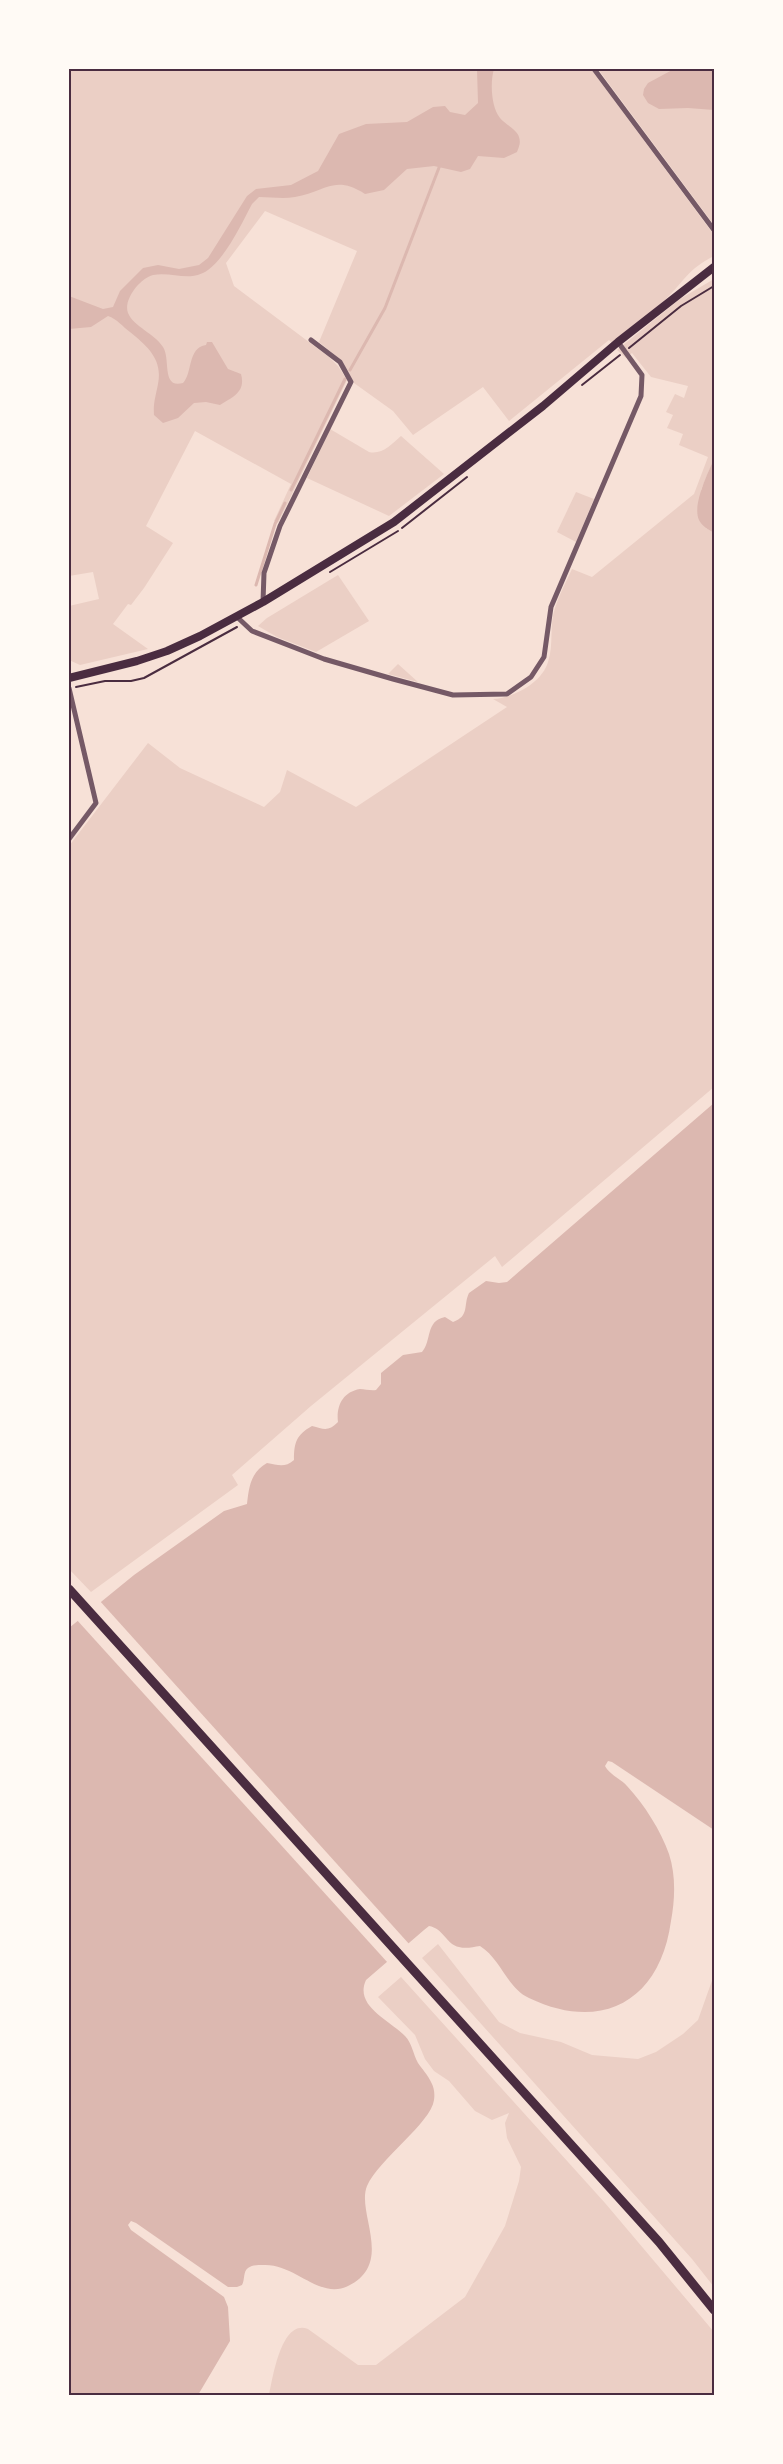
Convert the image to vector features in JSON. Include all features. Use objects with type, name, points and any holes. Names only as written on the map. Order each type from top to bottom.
[{"type":"main road","points":[[69,678],[137,661],[167,651],[263,602],[394,522],[543,406],[618,342],[714,267]]},
{"type":"main road","points":[[69,1590],[659,2242],[714,2310]]},
{"type":"street","points":[[594,69],[714,230]]},
{"type":"street","points":[[263,602],[264,573],[280,526],[351,382],[340,362],[312,340]]},
{"type":"street","points":[[236,616],[252,631],[324,659],[453,695],[507,694],[520,687],[531,678],[544,657],[551,608],[641,396],[642,375],[618,342]]},
{"type":"street","points":[[69,688],[96,803],[69,839]]},
{"type":"shaded area","points":[[69,69],[591,69],[714,235],[714,256],[692,271],[666,299],[646,316],[612,343],[609,340],[509,421],[483,387],[413,435],[393,411],[354,383],[342,361],[319,342],[357,251],[265,211],[226,263],[234,286],[329,357],[338,366],[347,380],[278,523],[274,521],[291,484],[195,431],[146,526],[173,543],[144,588],[131,605],[128,604],[113,624],[148,649],[80,665],[69,660],[69,606],[99,599],[93,572],[69,576]]},
{"type":"shaded area","points":[[477,69],[494,69],[493,101],[500,118],[518,134],[520,143],[517,152],[504,158],[478,156],[470,169],[461,172],[434,166],[407,169],[384,190],[365,194],[345,185],[337,185],[295,197],[259,197],[252,204],[221,257],[208,270],[194,276],[153,275],[143,280],[134,290],[128,302],[128,313],[135,322],[163,347],[169,377],[172,382],[176,384],[183,383],[193,356],[207,342],[212,342],[228,369],[241,374],[242,385],[240,390],[220,405],[206,402],[194,403],[178,418],[163,423],[154,415],[159,375],[156,360],[148,348],[117,321],[108,316],[91,327],[69,329],[69,296],[103,309],[113,307],[120,291],[143,268],[158,265],[179,269],[199,265],[208,258],[247,196],[256,189],[291,185],[318,171],[339,134],[366,124],[407,122],[433,107],[445,106],[450,112],[465,115],[478,103]]},
{"type":"shaded area","points":[[598,69],[714,69],[714,225]]},
{"type":"shaded area","points":[[674,69],[714,69],[714,110],[688,108],[659,109],[648,103],[643,95],[648,83]]},
{"type":"shaded area","points":[[714,279],[714,459],[701,490],[706,528],[714,533],[714,1087],[502,1267],[495,1256],[311,1406],[232,1475],[238,1485],[91,1592],[69,1569],[69,846],[148,743],[180,768],[264,807],[280,792],[287,770],[356,807],[507,707],[493,699],[509,696],[526,688],[545,670],[550,655],[553,615],[558,598],[572,569],[592,577],[694,494],[708,457],[679,445],[683,434],[667,428],[673,415],[666,412],[675,394],[684,398],[688,386],[651,377],[632,353],[626,358],[617,350],[680,299]]},
{"type":"shaded area","points":[[330,429],[369,452],[374,453],[387,448],[401,436],[444,474],[389,516],[307,478]]},
{"type":"shaded area","points":[[714,459],[714,533],[702,524],[697,514],[699,498]]},
{"type":"shaded area","points":[[576,492],[594,499],[576,542],[557,532]]},
{"type":"shaded area","points":[[338,575],[369,621],[316,652],[277,637],[258,626],[267,618]]},
{"type":"shaded area","points":[[398,664],[418,682],[388,674]]},
{"type":"shaded area","points":[[714,1103],[714,1830],[612,1762],[608,1761],[605,1766],[627,1786],[646,1809],[657,1827],[669,1854],[673,1870],[674,1896],[672,1913],[665,1949],[654,1972],[640,1990],[623,2003],[603,2010],[580,2012],[556,2008],[521,1993],[509,1981],[493,1958],[480,1946],[464,1948],[455,1946],[438,1930],[429,1926],[366,1980],[364,1989],[369,2005],[405,2036],[411,2045],[418,2063],[434,2088],[434,2100],[431,2109],[424,2119],[382,2164],[367,2186],[365,2197],[366,2210],[372,2251],[369,2264],[362,2276],[348,2286],[337,2289],[327,2288],[286,2269],[257,2265],[246,2269],[242,2285],[228,2287],[131,2221],[128,2225],[131,2230],[224,2297],[228,2307],[230,2341],[198,2395],[69,2395],[69,1628],[134,1575],[224,1511],[247,1504],[252,1480],[257,1471],[267,1463],[284,1465],[291,1463],[294,1460],[295,1444],[299,1436],[312,1426],[326,1429],[335,1425],[338,1422],[339,1406],[349,1393],[360,1389],[376,1390],[381,1384],[381,1373],[403,1355],[422,1352],[434,1323],[445,1317],[453,1322],[462,1317],[469,1293],[486,1281],[507,1282]]},
{"type":"shaded area","points":[[438,1944],[499,2022],[520,2033],[561,2042],[592,2055],[638,2059],[656,2052],[683,2034],[698,2020],[714,1975],[714,2287],[692,2259],[422,1958]]},
{"type":"shaded area","points":[[401,1977],[605,2203],[714,2332],[714,2395],[269,2395],[280,2352],[291,2333],[299,2328],[308,2329],[358,2365],[376,2365],[465,2297],[505,2226],[519,2181],[521,2167],[507,2138],[505,2123],[509,2113],[492,2120],[475,2111],[449,2081],[434,2071],[425,2059],[415,2035],[378,1997]]},
{"type":"pier","points":[[99,1600],[410,1945],[388,1963],[76,1619]]},
{"type":"waterway","points":[[350,370],[385,308],[440,165]]},
{"type":"waterway","points":[[291,490],[345,379]]},
{"type":"waterway","points":[[256,585],[275,524],[285,503]]}]
